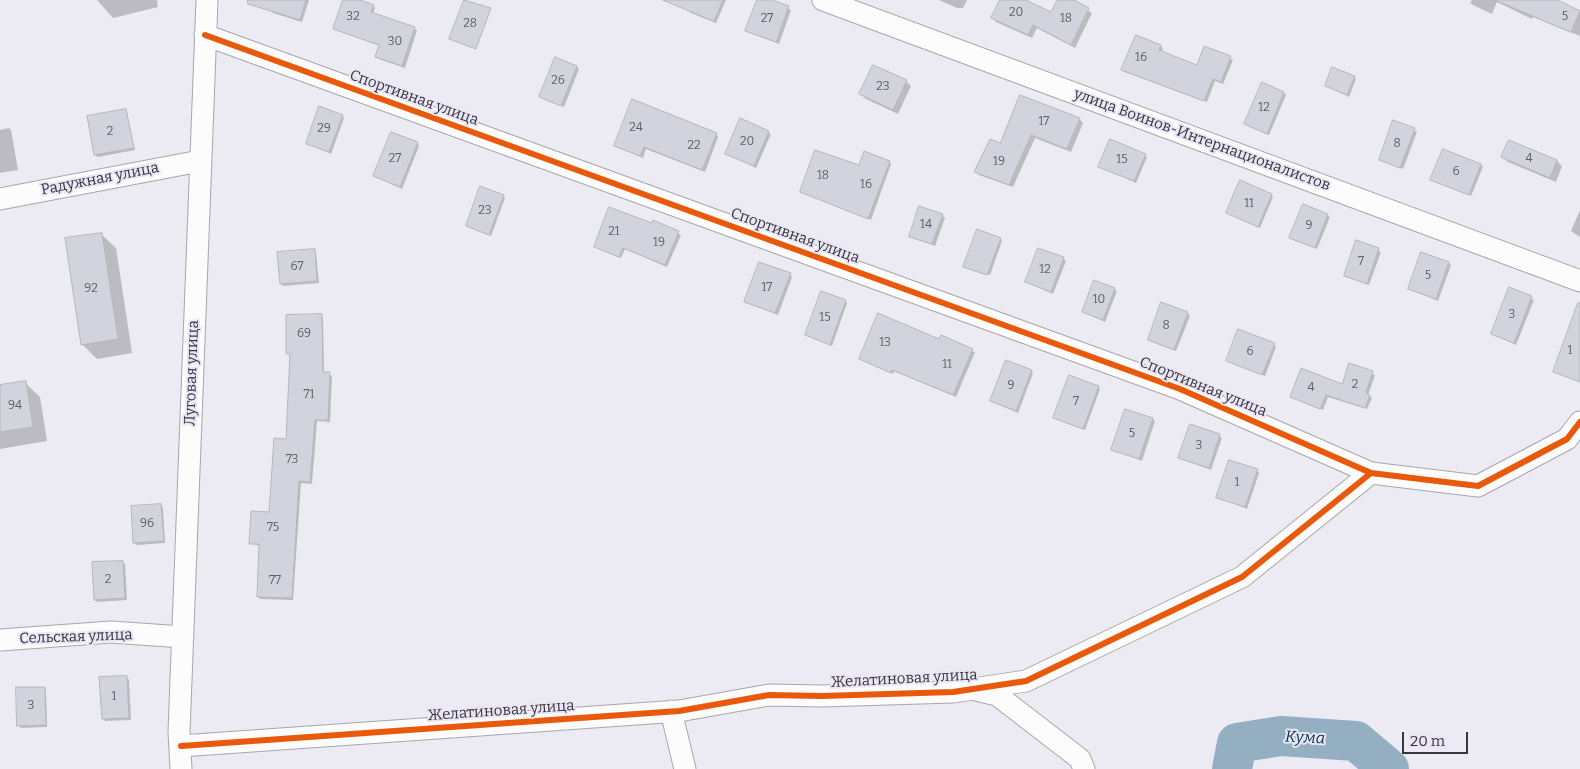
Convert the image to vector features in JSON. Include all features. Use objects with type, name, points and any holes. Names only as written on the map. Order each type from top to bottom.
[{"type":"street","name":"Луговая улица","points":[[182,769],[179,732],[207,0]]},
{"type":"street","name":"улица Воинов-Интернационалистов","points":[[823,0],[1580,280]]},
{"type":"street","name":"Спортивная улица","points":[[205,35],[1180,389],[1372,473]]},
{"type":"street","name":"Радужная улица","points":[[0,199],[200,161]]},
{"type":"street","points":[[1372,473],[1478,486],[1567,439],[1580,422]]},
{"type":"street","name":"Желатиновая улица","points":[[181,746],[671,711],[769,695],[822,696],[953,692],[1026,682],[1242,577],[1372,473]]},
{"type":"street","name":"Сельская улица","points":[[0,640],[111,632],[183,637]]},
{"type":"street","points":[[972,689],[998,696],[1080,759],[1084,769]]},
{"type":"street","points":[[671,711],[685,769]]},
{"type":"building","points":[[248,0],[306,0],[300,20],[248,4]]},
{"type":"building","points":[[343,0],[360,0],[374,5],[371,12],[415,27],[402,66],[375,57],[379,45],[333,29]]},
{"type":"building","points":[[464,0],[491,8],[476,49],[449,39]]},
{"type":"building","points":[[663,0],[723,0],[714,21]]},
{"type":"building","points":[[757,0],[772,0],[789,6],[776,42],[745,31]]},
{"type":"building","points":[[1000,0],[1026,0],[1051,12],[1057,0],[1074,0],[1089,8],[1071,45],[1033,25],[1028,35],[991,18]]},
{"type":"building","points":[[1495,0],[1558,0],[1580,11],[1571,32]]},
{"type":"building","points":[[1136,35],[1161,45],[1159,50],[1197,65],[1204,46],[1231,56],[1221,82],[1213,79],[1204,101],[1121,70]]},
{"type":"building","points":[[555,57],[577,66],[561,106],[539,97]]},
{"type":"building","points":[[873,65],[907,80],[893,110],[859,94]]},
{"type":"building","points":[[1332,67],[1355,76],[1347,95],[1325,86]]},
{"type":"building","points":[[1262,82],[1284,92],[1267,134],[1244,124]]},
{"type":"building","points":[[1020,95],[1080,118],[1067,149],[1031,135],[1009,185],[974,172],[990,139],[1000,143]]},
{"type":"building","points":[[632,99],[717,133],[702,170],[644,147],[640,156],[614,146]]},
{"type":"building","points":[[319,106],[343,115],[329,152],[306,144]]},
{"type":"building","points":[[126,109],[134,148],[94,155],[87,116]]},
{"type":"building","points":[[740,118],[769,131],[754,166],[725,154]]},
{"type":"building","points":[[1393,120],[1415,128],[1400,168],[1379,160]]},
{"type":"building","points":[[391,132],[418,142],[400,187],[373,176]]},
{"type":"building","points":[[1110,139],[1146,154],[1134,181],[1098,167]]},
{"type":"building","points":[[1509,140],[1557,160],[1550,178],[1501,157]]},
{"type":"building","points":[[1443,149],[1481,164],[1469,195],[1430,180]]},
{"type":"building","points":[[815,150],[859,165],[864,151],[890,161],[868,219],[800,192]]},
{"type":"building","points":[[1240,180],[1272,194],[1258,227],[1226,213]]},
{"type":"building","points":[[480,186],[504,195],[489,235],[466,226]]},
{"type":"building","points":[[1303,204],[1328,214],[1315,248],[1289,238]]},
{"type":"building","points":[[919,206],[943,214],[932,244],[909,237]]},
{"type":"building","points":[[609,207],[652,223],[653,220],[679,231],[665,265],[623,248],[619,257],[594,247]]},
{"type":"building","points":[[977,229],[1001,238],[987,275],[963,267]]},
{"type":"building","points":[[102,233],[118,339],[81,345],[65,238]]},
{"type":"building","points":[[1356,240],[1379,248],[1367,284],[1344,276]]},
{"type":"building","points":[[1038,248],[1064,257],[1051,292],[1025,282]]},
{"type":"building","points":[[315,249],[317,281],[280,284],[277,252]]},
{"type":"building","points":[[1421,252],[1449,262],[1436,299],[1408,289]]},
{"type":"building","points":[[759,262],[791,273],[775,313],[744,302]]},
{"type":"building","points":[[1094,280],[1115,288],[1103,320],[1082,312]]},
{"type":"building","points":[[1509,287],[1532,296],[1514,343],[1491,334]]},
{"type":"building","points":[[821,291],[846,300],[830,345],[805,335]]},
{"type":"building","points":[[1161,302],[1188,312],[1174,350],[1148,340]]},
{"type":"building","points":[[1578,303],[1580,303],[1580,382],[1553,372]]},
{"type":"building","points":[[878,313],[939,339],[941,335],[973,349],[953,395],[892,370],[891,373],[859,359]]},
{"type":"building","points":[[322,314],[323,372],[330,372],[328,420],[315,420],[310,482],[299,481],[292,598],[257,597],[259,544],[249,544],[251,511],[269,512],[274,438],[286,439],[290,354],[286,354],[286,315]]},
{"type":"building","points":[[1238,329],[1275,343],[1262,375],[1226,361]]},
{"type":"building","points":[[1006,360],[1032,370],[1016,411],[990,401]]},
{"type":"building","points":[[1349,363],[1373,371],[1366,393],[1370,395],[1365,408],[1326,395],[1320,409],[1290,397],[1301,368],[1342,384]]},
{"type":"building","points":[[1069,375],[1099,386],[1083,429],[1053,418]]},
{"type":"building","points":[[26,381],[33,427],[0,432],[0,385]]},
{"type":"building","points":[[1125,409],[1153,418],[1139,459],[1111,450]]},
{"type":"building","points":[[1190,424],[1220,434],[1209,468],[1178,458]]},
{"type":"building","points":[[1229,460],[1258,469],[1245,507],[1216,498]]},
{"type":"building","points":[[161,504],[164,541],[133,543],[131,506]]},
{"type":"building","points":[[123,561],[125,598],[94,600],[92,562]]},
{"type":"building","points":[[127,676],[129,718],[102,719],[99,677]]},
{"type":"building","points":[[16,687],[45,687],[46,725],[17,726]]},
{"type":"waterway","name":"Кума","points":[[1232,769],[1237,743],[1281,736],[1356,741],[1389,769]]},
{"type":"cycle path","points":[[205,35],[1180,389],[1371,473]]},
{"type":"cycle path","points":[[181,746],[679,711],[769,695],[822,696],[953,692],[1026,681],[1242,577],[1371,473],[1478,486],[1567,439],[1580,422]]}]
